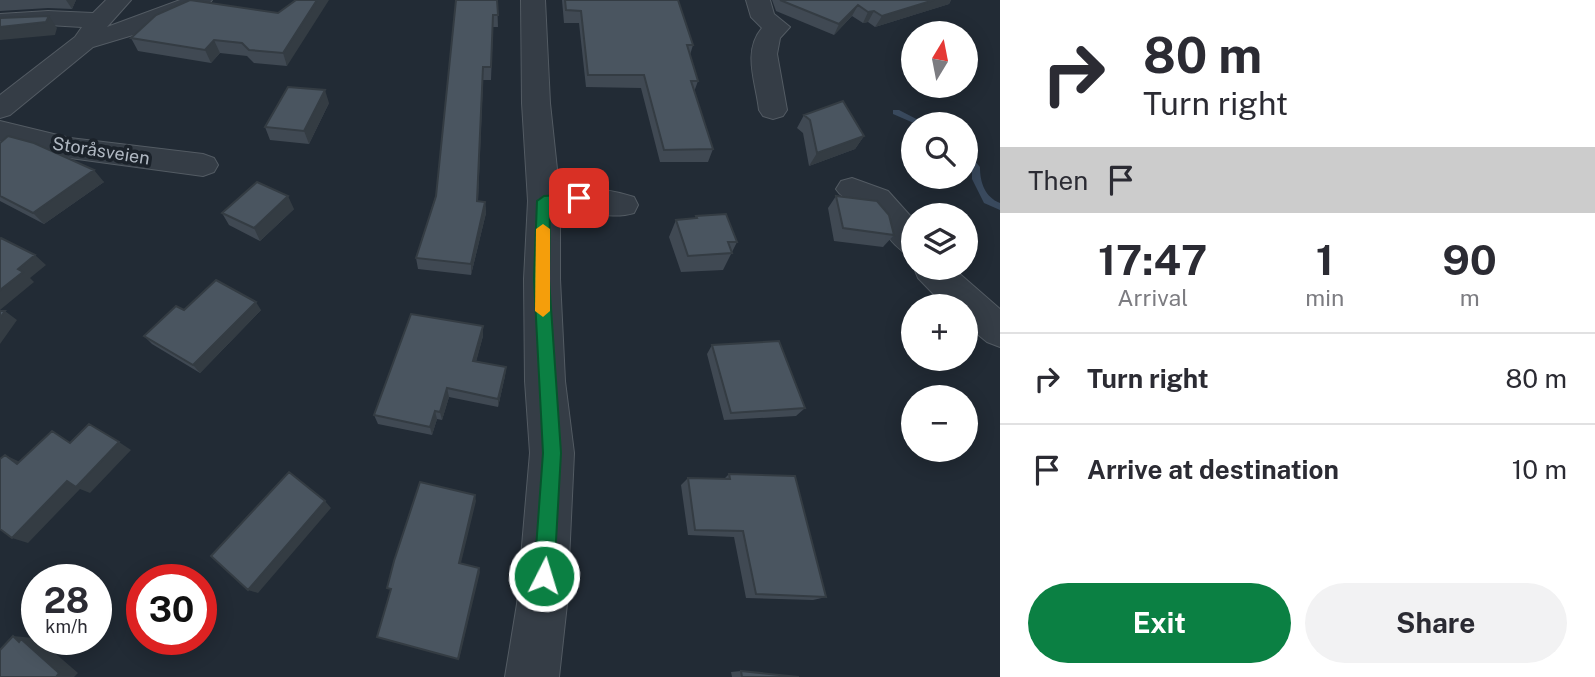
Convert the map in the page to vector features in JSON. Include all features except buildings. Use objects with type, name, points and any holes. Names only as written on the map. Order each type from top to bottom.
[{"type":"street","points":[[0,109],[91,32],[119,0]]},
{"type":"street","points":[[0,20],[48,18],[91,32],[144,24],[200,0]]},
{"type":"street","points":[[532,677],[542,604],[551,480],[541,279],[544,201],[536,103],[533,0]]},
{"type":"street","points":[[758,0],[763,17],[777,27],[771,31],[762,50],[773,110]]},
{"type":"street","name":"Storåsveien","points":[[0,131],[70,148],[203,165]]},
{"type":"street","points":[[852,189],[877,199],[901,228]]},
{"type":"street","points":[[544,201],[579,198],[622,205]]},
{"type":"street","points":[[942,280],[1000,331]]},
{"type":"waterway","points":[[896,112],[901,114]]},
{"type":"waterway","points":[[978,183],[987,201],[1000,207]]},
{"type":"slow traffic","points":[[543,229],[543,311]]},
{"type":"route","points":[[544,576],[552,453],[545,381],[541,279],[544,201],[579,198]]}]
